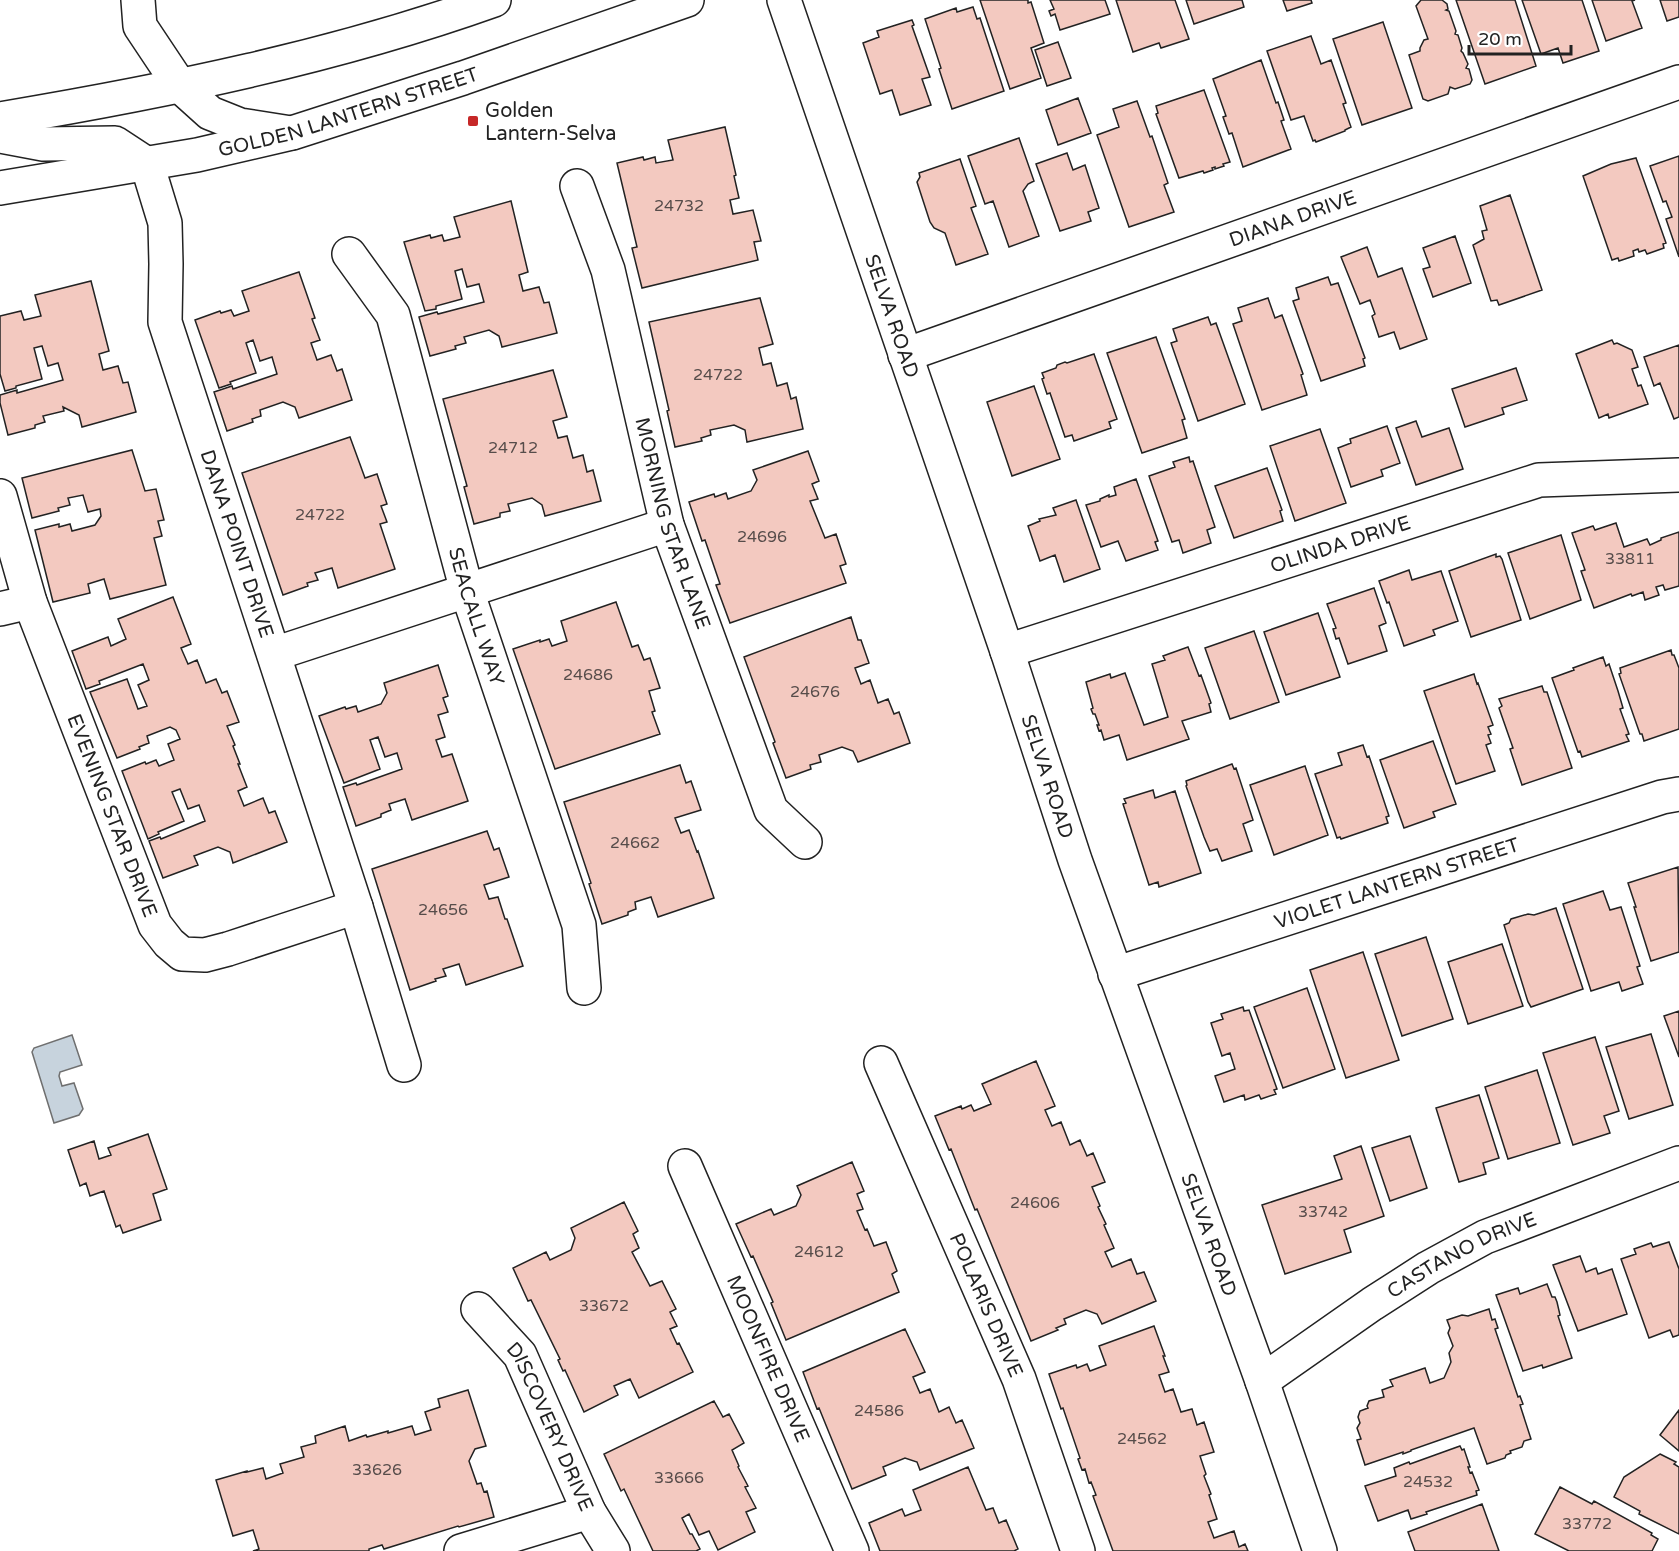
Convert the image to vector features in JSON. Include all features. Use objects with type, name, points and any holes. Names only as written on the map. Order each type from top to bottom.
[{"type":"street","points":[[138,0],[140,26],[180,86],[210,113],[240,125],[292,134]]},
{"type":"street","points":[[0,119],[180,86],[330,50],[450,16],[494,0]]},
{"type":"street","name":"GOLDEN LANTERN STREET","points":[[0,188],[197,155],[292,134],[687,0]]},
{"type":"street","name":"SELVA ROAD","points":[[784,0],[1007,651],[1075,860],[1262,1381],[1320,1551]]},
{"type":"street","name":"DIANA DRIVE","points":[[905,355],[1679,82]]},
{"type":"street","points":[[0,136],[43,144],[115,144],[147,164]]},
{"type":"street","name":"DANA POINT DRIVE","points":[[147,164],[165,223],[165,321],[356,907],[404,1065]]},
{"type":"street","name":"MORNING STAR LANE","points":[[577,186],[608,270],[667,525],[771,810],[806,842]]},
{"type":"street","name":"SEACALL WAY","points":[[349,254],[393,315],[467,591],[579,925],[584,988]]},
{"type":"street","name":"OLINDA DRIVE","points":[[1007,651],[1539,480],[1679,475]]},
{"type":"street","name":"EVENING STAR DRIVE","points":[[0,496],[15,605],[156,925],[169,944],[182,954],[205,955],[228,950],[356,907]]},
{"type":"street","points":[[274,654],[667,525]]},
{"type":"street","name":"VIOLET LANTERN STREET","points":[[1115,974],[1662,797],[1679,795]]},
{"type":"street","name":"POLARIS DRIVE","points":[[881,1063],[1018,1379],[1078,1551]]},
{"type":"street","name":"CASTANO DRIVE","points":[[1262,1381],[1372,1304],[1428,1268],[1485,1237],[1679,1163]]},
{"type":"street","name":"MOONFIRE DRIVE","points":[[685,1166],[852,1551]]},
{"type":"street","name":"DISCOVERY DRIVE","points":[[478,1309],[520,1354],[589,1512],[613,1551]]},
{"type":"street","points":[[462,1551],[589,1512]]},
{"type":"shaded area","points":[[72,1035],[82,1065],[60,1072],[59,1076],[62,1086],[74,1083],[83,1109],[79,1115],[54,1123],[32,1052],[34,1048]]},
{"type":"building","points":[[980,0],[1028,0],[1028,3],[1031,2],[1044,43],[1031,48],[1041,78],[1010,89]]},
{"type":"building","points":[[1050,0],[1105,0],[1110,14],[1060,30],[1055,14],[1051,16],[1049,11],[1054,9]]},
{"type":"building","points":[[1116,0],[1175,0],[1189,39],[1161,48],[1159,43],[1133,52]]},
{"type":"building","points":[[1186,0],[1242,0],[1244,7],[1194,24]]},
{"type":"building","points":[[1283,0],[1311,0],[1312,3],[1287,11]]},
{"type":"building","points":[[1421,0],[1442,0],[1447,4],[1448,9],[1446,10],[1449,11],[1455,34],[1458,35],[1461,51],[1468,64],[1466,68],[1469,69],[1472,80],[1470,84],[1455,89],[1450,87],[1448,94],[1428,101],[1423,99],[1409,55],[1420,51],[1424,40],[1428,39],[1416,6]]},
{"type":"building","points":[[1456,0],[1515,0],[1536,66],[1485,84]]},
{"type":"building","points":[[1522,0],[1582,0],[1599,51],[1563,63],[1558,48],[1541,54]]},
{"type":"building","points":[[1592,0],[1635,0],[1632,1],[1642,28],[1606,41]]},
{"type":"building","points":[[1660,0],[1679,0],[1679,17],[1667,21]]},
{"type":"building","points":[[973,7],[977,19],[980,18],[1004,91],[952,109],[925,19],[956,8],[957,12]]},
{"type":"building","points":[[912,20],[914,25],[912,26],[930,77],[922,79],[931,105],[900,115],[892,90],[880,94],[863,43],[879,37],[877,31]]},
{"type":"building","points":[[1383,22],[1412,108],[1362,125],[1333,39]]},
{"type":"building","points":[[1311,36],[1321,64],[1331,60],[1346,103],[1343,104],[1351,127],[1316,142],[1313,141],[1304,116],[1291,120],[1267,51]]},
{"type":"building","points":[[1058,42],[1071,78],[1047,86],[1035,50]]},
{"type":"building","points":[[1261,60],[1276,103],[1278,102],[1284,120],[1281,121],[1291,149],[1243,167],[1232,133],[1229,134],[1223,117],[1226,116],[1213,79]]},
{"type":"building","points":[[1204,90],[1230,162],[1204,173],[1203,171],[1179,178],[1156,114],[1158,113],[1156,106]]},
{"type":"building","points":[[1078,98],[1091,133],[1058,145],[1046,110]]},
{"type":"building","points":[[1137,101],[1168,183],[1164,185],[1174,212],[1129,227],[1097,135],[1119,127],[1113,109]]},
{"type":"building","points":[[725,127],[739,198],[730,200],[733,214],[753,210],[761,241],[754,242],[758,260],[642,288],[632,248],[637,247],[617,163],[643,157],[644,160],[655,157],[656,163],[673,160],[668,140]]},
{"type":"building","points":[[1019,138],[1034,181],[1028,184],[1023,191],[1039,236],[1009,247],[993,201],[985,204],[968,156]]},
{"type":"building","points":[[1067,153],[1073,170],[1085,165],[1099,208],[1088,212],[1091,221],[1060,231],[1036,164]]},
{"type":"building","points":[[1679,156],[1679,257],[1666,219],[1672,217],[1666,201],[1663,202],[1650,166]]},
{"type":"building","points":[[1636,158],[1666,243],[1663,244],[1664,248],[1647,254],[1645,250],[1639,252],[1638,249],[1633,251],[1634,256],[1619,261],[1618,258],[1612,260],[1583,176],[1611,164]]},
{"type":"building","points":[[960,159],[976,206],[971,208],[988,254],[956,265],[945,233],[934,228],[930,222],[917,182],[920,177],[919,173]]},
{"type":"building","points":[[1510,195],[1542,290],[1499,305],[1497,300],[1491,301],[1473,245],[1484,239],[1482,231],[1487,230],[1480,206]]},
{"type":"building","points":[[511,201],[528,272],[519,275],[523,291],[539,287],[544,303],[549,302],[557,333],[502,347],[499,336],[489,330],[464,337],[466,343],[455,346],[456,349],[430,356],[419,317],[484,302],[479,284],[467,287],[462,269],[455,271],[462,299],[425,311],[404,242],[430,235],[431,238],[442,235],[444,241],[460,237],[454,217]]},
{"type":"building","points":[[1455,236],[1471,283],[1433,297],[1423,269],[1430,267],[1423,248]]},
{"type":"building","points":[[1367,247],[1378,277],[1402,268],[1427,339],[1400,349],[1394,332],[1379,337],[1372,316],[1375,314],[1370,300],[1360,304],[1341,257]]},
{"type":"building","points":[[299,272],[320,340],[311,343],[317,360],[331,355],[337,371],[342,369],[352,400],[299,418],[295,407],[283,402],[260,410],[261,416],[252,419],[253,422],[227,431],[214,392],[232,386],[233,389],[277,374],[272,357],[260,361],[253,340],[246,343],[256,373],[219,388],[195,320],[220,311],[221,313],[231,310],[234,316],[249,311],[242,291]]},
{"type":"building","points":[[1328,277],[1331,285],[1338,283],[1365,358],[1363,359],[1365,366],[1321,381],[1293,301],[1299,299],[1296,288]]},
{"type":"building","points":[[91,281],[109,351],[99,354],[103,370],[118,366],[123,383],[128,382],[136,412],[82,427],[79,415],[63,407],[64,411],[43,416],[45,422],[35,425],[35,428],[8,435],[0,395],[17,390],[17,393],[63,380],[58,363],[48,366],[42,346],[34,348],[42,379],[5,391],[0,374],[0,316],[21,311],[24,320],[41,316],[35,295]]},
{"type":"building","points":[[760,298],[773,344],[759,348],[763,365],[771,363],[777,386],[787,383],[791,399],[796,397],[803,429],[747,442],[745,430],[734,425],[710,430],[711,435],[701,438],[702,441],[675,447],[649,322]]},
{"type":"building","points":[[1268,298],[1275,318],[1282,315],[1303,374],[1301,375],[1307,395],[1262,410],[1233,324],[1242,321],[1238,308]]},
{"type":"building","points":[[1208,317],[1211,325],[1216,323],[1245,404],[1198,421],[1171,343],[1177,341],[1173,329]]},
{"type":"building","points":[[1156,337],[1185,419],[1182,420],[1187,438],[1142,453],[1107,353]]},
{"type":"building","points":[[1612,340],[1614,344],[1617,343],[1632,350],[1638,367],[1632,369],[1648,404],[1609,418],[1608,414],[1599,418],[1576,354]]},
{"type":"building","points":[[1679,345],[1679,417],[1674,419],[1660,383],[1654,386],[1644,357]]},
{"type":"building","points":[[1094,354],[1117,419],[1109,422],[1111,428],[1074,441],[1072,435],[1065,437],[1050,393],[1047,394],[1042,373],[1065,362]]},
{"type":"building","points":[[1516,368],[1527,400],[1502,408],[1504,414],[1465,427],[1452,389]]},
{"type":"building","points":[[553,370],[567,417],[553,421],[558,438],[567,436],[573,458],[583,455],[587,472],[593,470],[601,501],[545,516],[542,505],[532,498],[508,504],[510,511],[500,513],[500,517],[474,524],[464,487],[467,486],[443,399]]},
{"type":"building","points":[[1034,386],[1060,459],[1012,476],[987,402]]},
{"type":"building","points":[[1416,421],[1422,437],[1449,428],[1463,469],[1416,485],[1396,428]]},
{"type":"building","points":[[1387,426],[1400,463],[1381,470],[1383,476],[1351,487],[1338,448],[1351,443],[1350,439]]},
{"type":"building","points":[[1320,429],[1346,503],[1295,521],[1270,446]]},
{"type":"building","points":[[350,437],[365,478],[377,474],[387,504],[381,506],[387,522],[380,524],[395,569],[338,588],[332,568],[315,573],[318,580],[307,583],[308,586],[283,595],[242,473]]},
{"type":"building","points":[[132,450],[145,491],[156,489],[164,520],[158,521],[162,536],[154,538],[166,585],[110,599],[104,579],[88,584],[90,593],[53,602],[35,530],[59,524],[59,527],[70,524],[72,531],[95,525],[101,516],[100,509],[88,512],[83,495],[68,498],[70,505],[58,508],[59,511],[32,518],[22,478]]},
{"type":"building","points":[[808,451],[819,481],[812,484],[818,499],[810,501],[825,538],[836,534],[846,564],[840,566],[846,583],[730,623],[716,585],[720,584],[689,502],[714,494],[715,497],[726,493],[728,499],[751,491],[757,480],[753,470]]},
{"type":"building","points":[[1189,457],[1190,462],[1193,461],[1215,527],[1207,530],[1211,543],[1183,553],[1179,540],[1172,542],[1149,476],[1175,467],[1173,462]]},
{"type":"building","points":[[1267,468],[1282,510],[1280,511],[1283,521],[1234,538],[1215,486]]},
{"type":"building","points":[[1136,479],[1158,541],[1155,542],[1158,550],[1126,561],[1118,541],[1101,547],[1086,505],[1100,501],[1109,495],[1109,497],[1116,495],[1114,487]]},
{"type":"building","points":[[1076,500],[1100,569],[1064,582],[1055,555],[1040,561],[1028,526],[1040,521],[1039,519],[1056,515],[1053,508]]},
{"type":"building","points":[[1616,523],[1624,547],[1647,539],[1650,545],[1661,538],[1679,532],[1679,586],[1665,590],[1663,585],[1656,587],[1659,595],[1645,600],[1643,592],[1632,596],[1631,594],[1594,608],[1581,571],[1585,570],[1572,533],[1593,526],[1595,530]]},
{"type":"building","points":[[1561,535],[1581,600],[1530,619],[1508,553]]},
{"type":"building","points":[[1496,554],[1496,557],[1500,556],[1502,559],[1521,620],[1471,637],[1449,571]]},
{"type":"building","points":[[1409,570],[1412,580],[1441,571],[1458,621],[1433,630],[1435,635],[1404,646],[1379,581]]},
{"type":"building","points":[[1374,588],[1386,623],[1379,626],[1387,651],[1348,664],[1339,638],[1336,639],[1333,629],[1336,628],[1327,604]]},
{"type":"building","points":[[173,597],[191,644],[181,648],[188,664],[197,660],[206,683],[216,679],[222,693],[227,691],[239,722],[227,726],[247,787],[238,791],[244,806],[263,798],[269,813],[275,811],[287,842],[233,863],[230,852],[218,847],[194,856],[198,865],[163,878],[149,841],[160,837],[161,839],[205,821],[199,805],[188,809],[180,789],[172,792],[184,821],[148,839],[122,771],[145,762],[146,764],[156,760],[159,766],[174,760],[168,744],[180,739],[176,730],[170,727],[147,736],[149,743],[139,747],[140,749],[117,758],[90,692],[127,679],[138,709],[147,706],[138,685],[149,680],[143,664],[99,681],[100,684],[86,689],[72,651],[108,637],[111,646],[126,639],[118,619]]},
{"type":"building","points":[[616,602],[632,647],[638,645],[644,660],[650,658],[660,688],[649,691],[655,711],[652,712],[660,734],[555,769],[513,649],[540,640],[540,642],[549,639],[552,646],[567,641],[561,621]]},
{"type":"building","points":[[1318,613],[1340,677],[1286,695],[1264,632]]},
{"type":"building","points":[[851,617],[858,640],[861,640],[869,663],[855,668],[861,684],[870,680],[878,703],[888,699],[894,714],[899,712],[910,743],[858,762],[853,751],[842,747],[819,755],[821,762],[810,765],[811,769],[786,778],[744,657]]},
{"type":"building","points":[[1254,631],[1279,702],[1230,719],[1205,648]]},
{"type":"building","points":[[1188,647],[1211,703],[1209,704],[1211,712],[1182,721],[1189,739],[1127,760],[1119,735],[1104,740],[1101,730],[1099,731],[1095,714],[1091,709],[1093,708],[1086,682],[1110,674],[1111,678],[1125,673],[1144,725],[1168,717],[1152,664],[1165,660],[1163,656]]},
{"type":"building","points":[[1671,650],[1679,668],[1679,729],[1644,741],[1619,674],[1621,673],[1620,668]]},
{"type":"building","points":[[1603,657],[1606,666],[1609,664],[1618,691],[1623,708],[1620,709],[1629,734],[1626,735],[1629,741],[1582,757],[1580,751],[1578,752],[1552,678]]},
{"type":"building","points":[[438,665],[448,696],[443,698],[448,712],[438,715],[445,737],[436,740],[442,757],[452,754],[468,801],[412,820],[405,799],[389,804],[391,810],[381,814],[381,817],[356,826],[343,787],[356,783],[357,785],[402,769],[397,753],[385,757],[378,737],[370,740],[380,769],[344,783],[319,716],[345,707],[346,709],[356,706],[358,712],[381,704],[387,693],[384,683]]},
{"type":"building","points":[[1474,674],[1493,725],[1488,727],[1491,743],[1486,745],[1495,771],[1456,784],[1424,691]]},
{"type":"building","points":[[1542,686],[1544,692],[1547,692],[1572,768],[1522,785],[1510,749],[1513,748],[1499,708],[1502,706],[1499,699]]},
{"type":"building","points":[[1433,741],[1456,804],[1433,812],[1435,817],[1404,828],[1380,760]]},
{"type":"building","points":[[1363,745],[1367,757],[1369,756],[1389,816],[1386,817],[1388,823],[1341,839],[1337,838],[1315,774],[1342,765],[1338,753]]},
{"type":"building","points":[[1232,764],[1234,769],[1236,768],[1253,820],[1243,824],[1252,851],[1222,861],[1217,849],[1210,851],[1186,781]]},
{"type":"building","points":[[680,765],[686,783],[691,781],[701,810],[675,818],[681,833],[689,830],[714,898],[658,917],[651,897],[635,902],[636,909],[628,912],[628,915],[602,924],[564,802]]},
{"type":"building","points":[[1305,766],[1328,835],[1274,855],[1250,785]]},
{"type":"building","points":[[1153,790],[1155,798],[1175,791],[1201,873],[1159,887],[1158,882],[1149,885],[1123,804],[1126,803],[1124,799]]},
{"type":"building","points":[[487,831],[494,850],[499,848],[509,877],[484,885],[489,899],[498,897],[523,966],[466,985],[459,964],[443,969],[446,976],[410,990],[372,869]]},
{"type":"building","points":[[1678,867],[1679,952],[1651,961],[1628,883]]},
{"type":"building","points":[[1603,891],[1610,910],[1621,907],[1640,966],[1637,967],[1643,984],[1622,991],[1619,982],[1591,991],[1563,904]]},
{"type":"building","points":[[1556,908],[1583,989],[1531,1007],[1504,925],[1511,919]]},
{"type":"building","points":[[1426,937],[1453,1019],[1402,1036],[1375,954]]},
{"type":"building","points":[[1502,944],[1523,1006],[1468,1024],[1448,962]]},
{"type":"building","points":[[1363,952],[1399,1060],[1346,1078],[1310,970]]},
{"type":"building","points":[[1307,988],[1335,1069],[1283,1088],[1254,1007]]},
{"type":"building","points":[[1243,1007],[1244,1011],[1249,1010],[1277,1089],[1274,1090],[1276,1094],[1261,1099],[1259,1095],[1245,1100],[1244,1095],[1224,1102],[1215,1076],[1235,1069],[1230,1053],[1222,1056],[1211,1023],[1223,1019],[1221,1014]]},
{"type":"building","points":[[1679,1011],[1679,1057],[1664,1016]]},
{"type":"building","points":[[1651,1034],[1673,1105],[1629,1119],[1606,1047]]},
{"type":"building","points":[[1595,1037],[1619,1111],[1604,1116],[1610,1133],[1573,1145],[1543,1053]]},
{"type":"building","points":[[1036,1061],[1055,1106],[1045,1110],[1052,1126],[1061,1122],[1070,1145],[1080,1140],[1087,1156],[1093,1153],[1105,1182],[1092,1187],[1114,1248],[1105,1252],[1112,1267],[1131,1259],[1137,1274],[1144,1272],[1156,1301],[1102,1324],[1097,1314],[1086,1310],[1064,1319],[1066,1324],[1056,1328],[1058,1330],[1031,1341],[977,1209],[975,1210],[951,1149],[949,1150],[935,1116],[961,1106],[962,1109],[971,1105],[974,1111],[991,1104],[982,1084]]},
{"type":"building","points":[[1537,1070],[1560,1143],[1508,1159],[1485,1087]]},
{"type":"building","points":[[1479,1095],[1499,1158],[1483,1163],[1486,1174],[1459,1182],[1436,1108]]},
{"type":"building","points":[[148,1134],[167,1189],[153,1194],[161,1220],[123,1233],[120,1225],[116,1227],[104,1191],[90,1196],[86,1183],[80,1186],[68,1150],[94,1141],[99,1159],[111,1155],[108,1148]]},
{"type":"building","points":[[1410,1136],[1427,1188],[1390,1201],[1372,1148]]},
{"type":"building","points":[[1361,1146],[1384,1216],[1344,1230],[1351,1252],[1285,1274],[1262,1205],[1342,1179],[1334,1156]]},
{"type":"building","points":[[852,1162],[864,1191],[857,1194],[863,1209],[857,1211],[874,1246],[886,1242],[897,1271],[892,1274],[899,1292],[786,1340],[771,1303],[773,1302],[736,1224],[771,1209],[774,1215],[796,1206],[801,1195],[797,1186]]},
{"type":"building","points":[[624,1202],[638,1231],[633,1234],[639,1248],[632,1252],[650,1286],[662,1281],[676,1309],[670,1312],[677,1326],[670,1329],[693,1372],[639,1398],[630,1379],[614,1386],[618,1395],[584,1412],[531,1300],[528,1301],[513,1268],[546,1252],[550,1260],[571,1250],[575,1238],[571,1228]]},
{"type":"building","points":[[1669,1242],[1679,1269],[1679,1335],[1673,1337],[1670,1330],[1649,1338],[1621,1259],[1636,1254],[1634,1249],[1651,1243],[1653,1247]]},
{"type":"building","points":[[1580,1256],[1586,1272],[1596,1268],[1598,1274],[1612,1269],[1627,1314],[1578,1331],[1553,1265]]},
{"type":"building","points":[[1547,1284],[1552,1297],[1555,1297],[1557,1302],[1560,1315],[1558,1316],[1572,1358],[1543,1368],[1542,1365],[1523,1371],[1496,1295],[1518,1288],[1520,1294]]},
{"type":"building","points":[[1489,1309],[1492,1320],[1495,1319],[1498,1328],[1495,1329],[1518,1397],[1520,1396],[1523,1404],[1520,1405],[1531,1439],[1524,1441],[1522,1447],[1510,1451],[1511,1453],[1505,1458],[1487,1464],[1474,1428],[1365,1465],[1357,1440],[1361,1439],[1357,1428],[1360,1423],[1358,1417],[1360,1411],[1368,1408],[1369,1401],[1384,1397],[1382,1390],[1393,1386],[1390,1380],[1425,1368],[1430,1383],[1444,1378],[1451,1362],[1449,1353],[1453,1346],[1448,1333],[1450,1328],[1447,1320]]},
{"type":"building","points":[[1154,1326],[1169,1372],[1159,1375],[1165,1392],[1173,1389],[1181,1412],[1192,1409],[1197,1425],[1204,1422],[1214,1452],[1200,1456],[1217,1519],[1208,1522],[1214,1538],[1234,1531],[1239,1547],[1245,1544],[1248,1551],[1113,1551],[1093,1496],[1096,1495],[1085,1469],[1082,1470],[1063,1408],[1061,1409],[1049,1374],[1076,1365],[1077,1368],[1087,1364],[1090,1371],[1106,1365],[1099,1346]]},
{"type":"building","points":[[905,1329],[925,1372],[913,1377],[920,1393],[930,1389],[939,1412],[949,1407],[956,1423],[962,1420],[974,1448],[920,1470],[917,1462],[905,1458],[883,1467],[886,1475],[852,1489],[803,1372]]},
{"type":"building","points":[[468,1390],[486,1446],[475,1449],[469,1461],[477,1484],[481,1483],[484,1492],[487,1491],[494,1517],[384,1549],[382,1545],[369,1549],[369,1551],[253,1551],[259,1549],[253,1530],[233,1536],[216,1480],[263,1468],[266,1479],[283,1473],[280,1464],[304,1457],[301,1447],[316,1443],[315,1436],[345,1426],[349,1441],[366,1435],[367,1437],[388,1431],[388,1433],[412,1426],[415,1435],[431,1430],[425,1412],[440,1407],[438,1399]]},
{"type":"building","points":[[714,1401],[723,1417],[729,1414],[744,1443],[732,1450],[748,1486],[745,1487],[756,1508],[746,1512],[755,1532],[718,1550],[709,1531],[699,1535],[689,1514],[682,1518],[700,1549],[696,1551],[653,1551],[624,1489],[621,1491],[604,1454]]},
{"type":"building","points":[[1679,1410],[1679,1451],[1660,1435]]},
{"type":"building","points":[[1460,1446],[1462,1450],[1464,1449],[1470,1473],[1472,1472],[1479,1490],[1476,1491],[1477,1495],[1411,1519],[1408,1510],[1378,1521],[1365,1486],[1396,1476],[1394,1468]]},
{"type":"building","points":[[1660,1454],[1676,1462],[1674,1464],[1679,1467],[1679,1534],[1639,1514],[1640,1511],[1614,1497],[1624,1477]]},
{"type":"building","points":[[968,1467],[986,1510],[993,1508],[999,1523],[1006,1520],[1018,1549],[1014,1551],[880,1551],[869,1523],[902,1509],[905,1516],[921,1510],[913,1490]]},
{"type":"building","points":[[1560,1487],[1592,1504],[1594,1501],[1652,1533],[1651,1535],[1658,1539],[1652,1551],[1569,1551],[1535,1534]]},
{"type":"building","points":[[1482,1504],[1499,1551],[1415,1551],[1408,1532]]},
{"type":"place","name":"Golden Lantern-Selva","points":[[473,121]]}]
